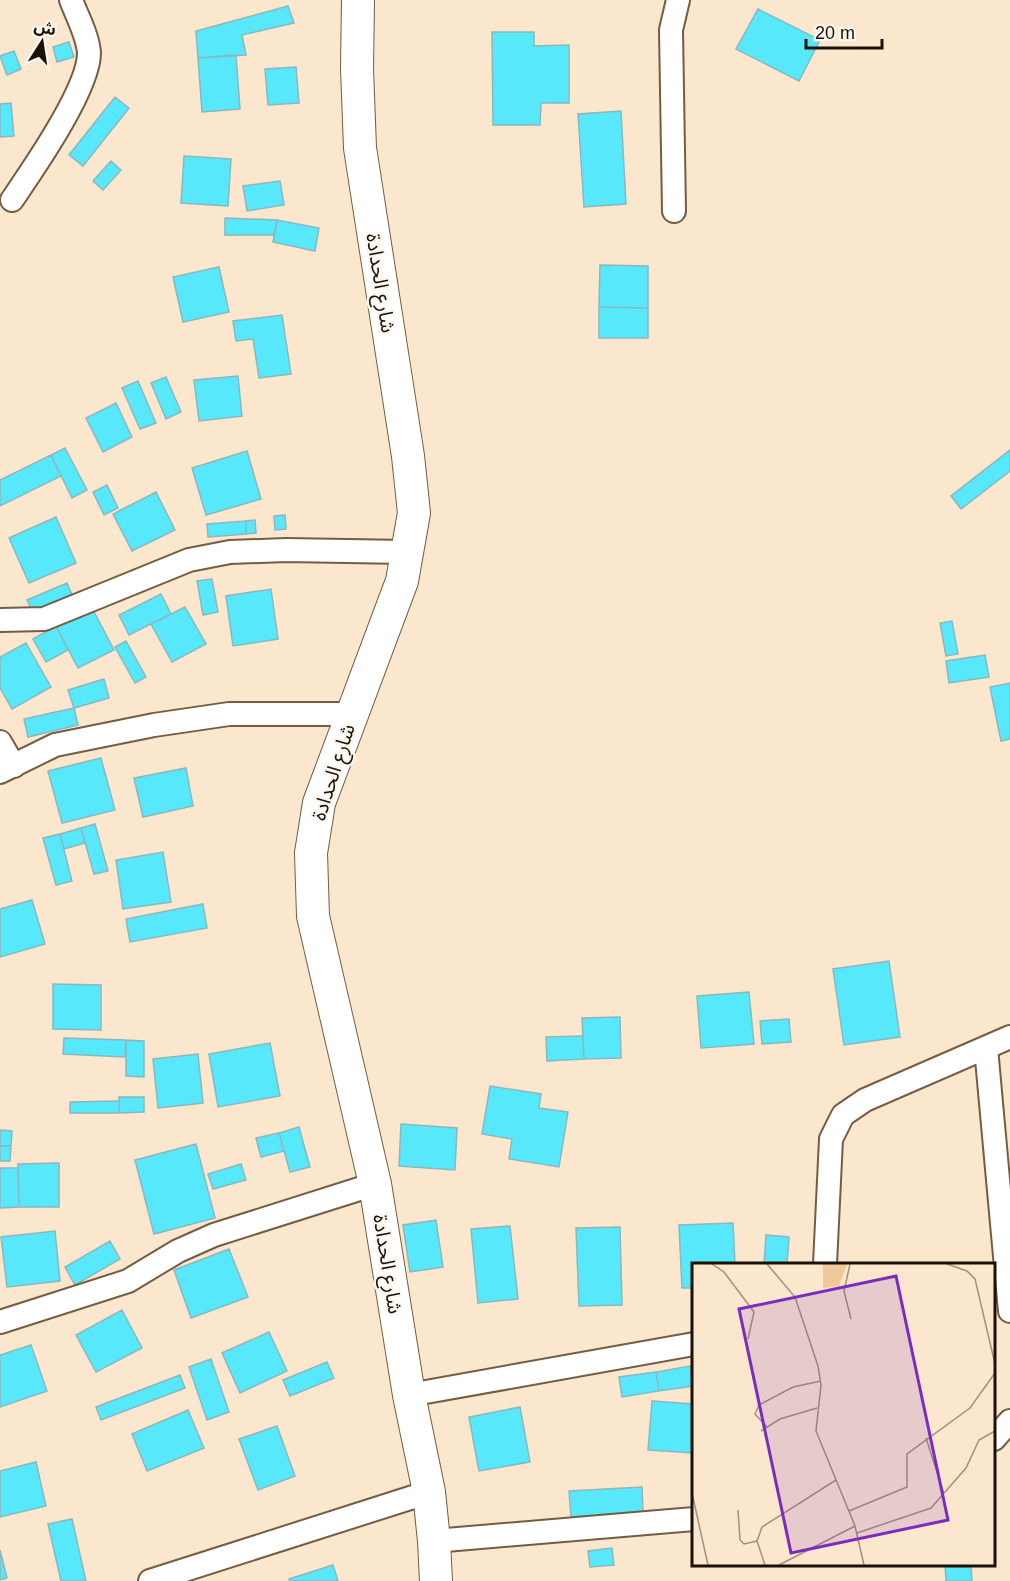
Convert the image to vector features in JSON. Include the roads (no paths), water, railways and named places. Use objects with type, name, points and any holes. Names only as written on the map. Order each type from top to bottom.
[{"type":"street","points":[[12,200],[52,140],[85,69],[89,53],[71,0]]},
{"type":"street","name":"شارع الحدادة","points":[[358,0],[357,69],[360,148],[408,456],[414,513],[402,581],[319,803],[311,853],[313,916],[375,1184],[409,1395],[429,1492],[436,1581]]},
{"type":"street","points":[[674,211],[671,30],[678,0]]},
{"type":"street","points":[[0,620],[44,619],[189,560],[230,552],[286,550],[407,552]]},
{"type":"street","points":[[0,742],[7,769],[55,745],[208,717],[230,714],[352,714]]},
{"type":"street","points":[[825,1263],[831,1139],[843,1115],[865,1100],[1010,1037]]},
{"type":"street","points":[[986,1048],[1010,1311]]},
{"type":"street","points":[[0,1322],[128,1281],[178,1251],[214,1235],[375,1184]]},
{"type":"street","points":[[409,1395],[692,1344]]},
{"type":"street","points":[[995,1437],[1010,1421]]},
{"type":"street","points":[[150,1581],[429,1492]]},
{"type":"street","points":[[434,1541],[692,1519]]}]
